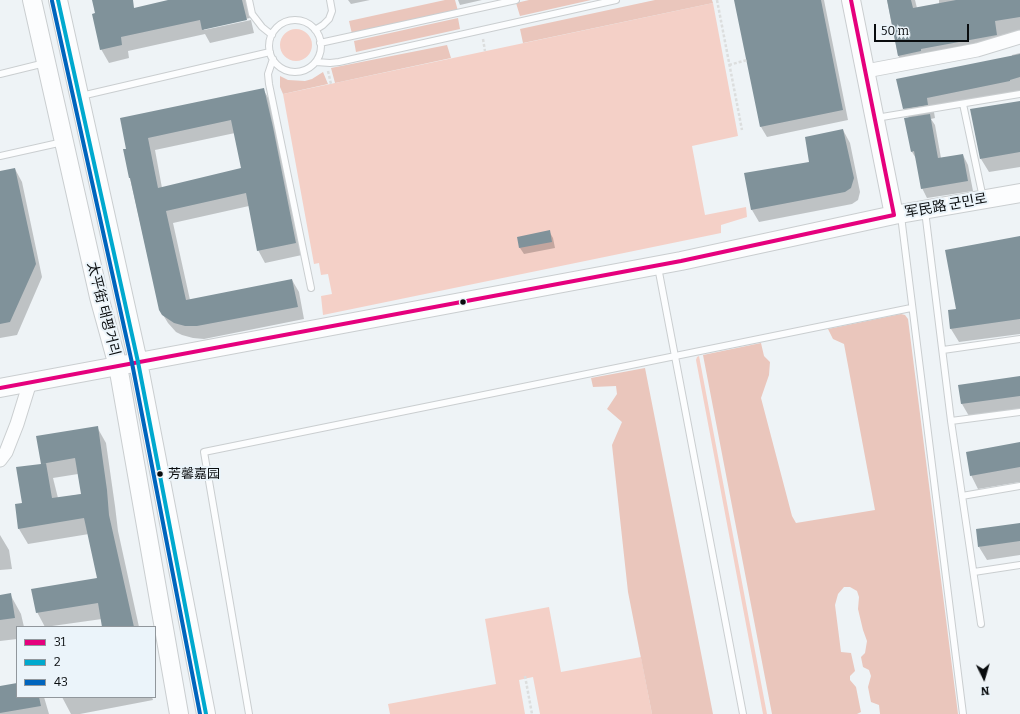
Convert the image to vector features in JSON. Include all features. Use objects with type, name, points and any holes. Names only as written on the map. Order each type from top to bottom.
[{"type":"main road","name":"太平街 태평거리","points":[[32,0],[99,297],[118,366],[179,714]]},
{"type":"main road","name":"太平街 태평거리","points":[[58,0],[138,362],[206,714]]},
{"type":"main road","points":[[851,0],[875,118],[897,215]]},
{"type":"main road","name":"军民路 군민로","points":[[0,388],[658,265],[897,215],[1020,193]]},
{"type":"street","points":[[866,72],[977,50],[1020,37]]},
{"type":"street","points":[[0,460],[6,452],[17,424],[30,382]]},
{"type":"lane","points":[[249,0],[252,14],[262,27],[272,35]]},
{"type":"lane","points":[[315,30],[329,19],[332,11],[330,0]]},
{"type":"lane","points":[[320,43],[516,0]]},
{"type":"lane","points":[[316,62],[339,62],[616,0]]},
{"type":"lane","points":[[292,20],[305,23],[315,30],[320,38],[319,54],[316,62],[302,71],[293,72],[278,66],[270,52],[269,43],[272,35],[280,25],[292,20]]},
{"type":"lane","points":[[80,96],[270,52]]},
{"type":"lane","points":[[273,59],[268,74],[269,84],[311,288]]},
{"type":"lane","points":[[0,74],[47,63]]},
{"type":"lane","points":[[875,118],[1020,94]]},
{"type":"lane","points":[[963,104],[983,200]]},
{"type":"lane","points":[[0,156],[64,142]]},
{"type":"lane","points":[[925,210],[951,421],[981,624]]},
{"type":"lane","points":[[897,215],[912,308],[963,714]]},
{"type":"lane","points":[[658,265],[743,714]]},
{"type":"lane","points":[[249,714],[204,452],[912,308]]},
{"type":"lane","points":[[943,350],[1020,339]]},
{"type":"lane","points":[[951,421],[1020,412]]},
{"type":"lane","points":[[962,496],[1020,486]]},
{"type":"lane","points":[[974,572],[1020,565]]},
{"type":"path","points":[[717,0],[742,130]]},
{"type":"path","points":[[482,36],[486,51]]},
{"type":"path","points":[[730,65],[747,60]]},
{"type":"path","points":[[525,676],[532,714]]},
{"type":"shaded area","points":[[445,0],[455,0],[458,11],[352,34],[349,21]]},
{"type":"shaded area","points":[[529,0],[591,0],[520,16],[516,3]]},
{"type":"shaded area","points":[[655,0],[712,0],[713,3],[523,43],[520,29]]},
{"type":"shaded area","points":[[713,3],[738,136],[692,146],[705,215],[746,207],[747,217],[721,225],[721,233],[323,315],[321,296],[332,294],[328,274],[321,275],[319,263],[314,264],[283,94]]},
{"type":"shaded area","points":[[458,18],[460,29],[356,52],[354,41]]},
{"type":"shaded area","points":[[296,29],[302,30],[309,36],[312,45],[311,51],[305,58],[296,61],[290,60],[283,54],[280,45],[281,39],[287,32]]},
{"type":"shaded area","points":[[447,45],[451,58],[335,83],[331,68]]},
{"type":"shaded area","points":[[323,72],[328,84],[283,94],[280,87],[280,76],[288,80],[305,81],[312,79]]},
{"type":"shaded area","points":[[901,314],[905,315],[908,319],[958,714],[880,714],[879,705],[871,702],[868,687],[871,676],[869,670],[863,667],[861,657],[865,653],[867,641],[858,609],[859,597],[857,591],[850,587],[844,587],[838,594],[835,605],[841,652],[851,653],[855,671],[850,676],[850,680],[856,687],[861,712],[857,714],[772,714],[703,355],[761,343],[764,356],[770,362],[769,375],[761,398],[792,516],[796,523],[875,510],[844,344],[833,339],[828,329]]},
{"type":"shaded area","points":[[699,356],[767,714],[763,714],[696,360]]},
{"type":"shaded area","points":[[645,368],[713,714],[652,714],[628,592],[612,445],[622,422],[607,409],[617,394],[616,386],[593,387],[591,378]]},
{"type":"shaded area","points":[[549,607],[561,672],[641,657],[652,714],[540,714],[533,677],[519,680],[525,714],[390,714],[388,704],[496,684],[485,619]]},
{"type":"building","points":[[92,0],[133,0],[134,8],[168,0],[242,0],[247,20],[202,30],[200,20],[121,37],[122,45],[100,50],[92,14],[95,13]]},
{"type":"building","points":[[734,0],[821,0],[843,110],[760,127]]},
{"type":"building","points":[[887,0],[911,0],[913,8],[956,0],[1020,0],[1020,17],[995,21],[997,35],[921,49],[921,51],[898,56]]},
{"type":"building","points":[[1020,54],[1020,77],[1010,81],[927,98],[928,105],[903,109],[896,79]]},
{"type":"building","points":[[264,88],[296,243],[257,251],[246,193],[166,211],[186,300],[292,279],[298,307],[197,326],[185,326],[174,323],[162,315],[159,310],[129,178],[123,149],[126,149],[120,118]],"holes":[[[231,120],[241,168],[158,188],[148,138]]]},
{"type":"building","points":[[1020,101],[1020,152],[980,159],[970,109]]},
{"type":"building","points":[[930,114],[938,158],[963,154],[968,181],[921,189],[914,151],[911,152],[904,118]]},
{"type":"building","points":[[843,129],[854,178],[851,188],[845,192],[751,210],[744,173],[809,162],[805,137]]},
{"type":"building","points":[[15,168],[36,264],[10,322],[0,324],[0,171]]},
{"type":"building","points":[[550,230],[552,242],[519,248],[517,237]]},
{"type":"building","points":[[1020,236],[1020,319],[950,329],[948,310],[956,309],[945,250]]},
{"type":"building","points":[[1020,376],[1020,396],[961,404],[958,385]]},
{"type":"building","points":[[98,426],[109,515],[134,626],[102,626],[98,603],[36,613],[31,589],[97,578],[84,518],[18,529],[15,504],[22,503],[16,467],[41,464],[36,436]],"holes":[[[75,458],[81,494],[52,498],[46,463]]]},
{"type":"building","points":[[1020,442],[1020,467],[970,476],[966,452]]},
{"type":"building","points":[[1020,523],[1020,541],[978,547],[976,529]]},
{"type":"building","points":[[11,593],[15,618],[0,620],[0,595]]},
{"type":"building","points":[[16,683],[16,698],[39,698],[41,706],[0,713],[0,686]]},
{"type":"transit line","name":"2","points":[[58,0],[138,362],[206,714]]},
{"type":"transit line","name":"31","points":[[851,0],[894,215]]},
{"type":"transit line","name":"43","points":[[52,1],[132,363],[200,714]]},
{"type":"transit line","name":"31","points":[[0,388],[681,261],[894,215]]},
{"type":"place","name":"芳馨嘉园","points":[[160,474]]}]
